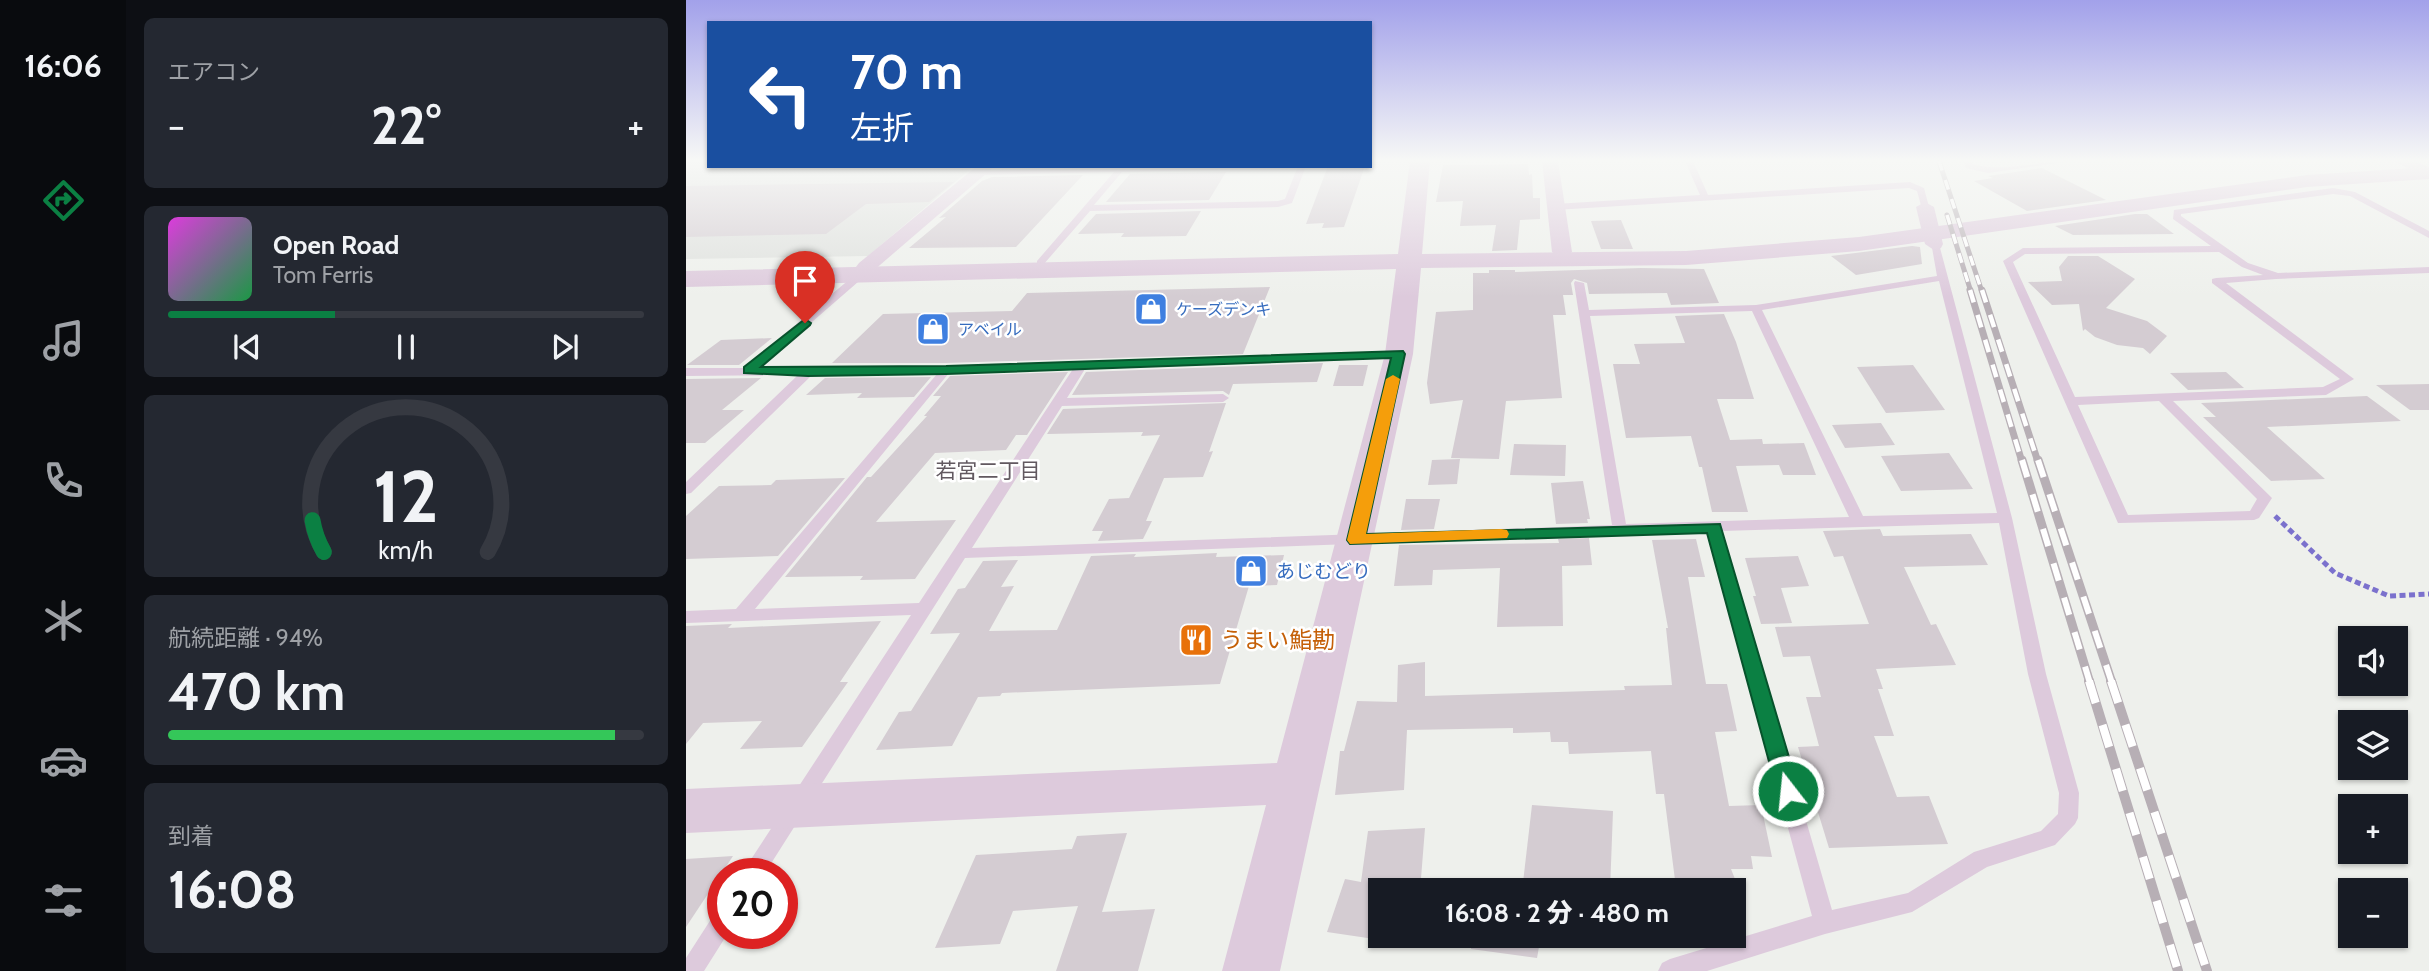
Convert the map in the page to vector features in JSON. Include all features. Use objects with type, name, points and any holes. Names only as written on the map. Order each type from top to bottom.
[{"type":"street","points":[[863,271],[940,206]]},
{"type":"street","points":[[1251,971],[1399,354],[1415,206]]},
{"type":"street","points":[[686,271],[863,271],[1409,258],[1714,246],[1789,240],[2054,206]]},
{"type":"street","points":[[686,279],[1040,263],[1409,258],[1634,260],[1859,244],[2119,206]]},
{"type":"street","points":[[1555,207],[1562,252]]},
{"type":"street","points":[[1925,207],[1934,244]]},
{"type":"street","points":[[686,811],[1296,783]]},
{"type":"lane","points":[[1040,263],[1089,208],[1169,206]]},
{"type":"lane","points":[[1555,207],[1565,206]]},
{"type":"lane","points":[[2219,206],[2177,212],[2176,217],[2245,265],[2277,276]]},
{"type":"lane","points":[[2375,206],[2429,235]]},
{"type":"lane","points":[[1670,971],[1825,923],[1912,902],[1981,859],[2048,838],[2067,818],[2069,793],[2038,674],[2006,518],[1934,244]]},
{"type":"lane","points":[[2162,397],[2265,498],[2254,515],[2123,520],[2073,401],[2008,261],[2023,251],[2221,250]]},
{"type":"lane","points":[[2073,401],[2326,391],[2348,379],[2216,281],[2429,270]]},
{"type":"lane","points":[[749,370],[863,271]]},
{"type":"lane","points":[[1584,313],[1756,308],[1941,278]]},
{"type":"lane","points":[[1578,282],[1620,530]]},
{"type":"lane","points":[[1756,308],[1858,521]]},
{"type":"lane","points":[[686,372],[946,370],[1399,354]]},
{"type":"lane","points":[[763,858],[1081,366]]},
{"type":"lane","points":[[741,615],[946,370]]},
{"type":"lane","points":[[686,489],[808,372]]},
{"type":"lane","points":[[1059,402],[1223,398]]},
{"type":"lane","points":[[961,553],[2006,518]]},
{"type":"lane","points":[[1714,528],[1825,923]]},
{"type":"lane","points":[[686,617],[924,609]]},
{"type":"lane","points":[[691,971],[707,946]]},
{"type":"path","points":[[2262,503],[2335,573],[2389,596],[2429,594]]},
{"type":"shaded area","points":[[686,206],[927,206],[868,256],[686,259]]},
{"type":"building","points":[[686,206],[863,206],[826,234],[686,237]]},
{"type":"building","points":[[953,206],[1054,206],[1016,247],[909,248],[946,217],[939,218]]},
{"type":"building","points":[[1313,206],[1351,206],[1344,227],[1322,228],[1324,223],[1306,224]]},
{"type":"building","points":[[1462,206],[1540,206],[1540,219],[1520,220],[1517,250],[1492,251],[1496,225],[1460,226]]},
{"type":"building","points":[[2019,206],[2061,206],[2027,211]]},
{"type":"building","points":[[1201,211],[1186,236],[1121,237],[1124,233],[1078,234],[1096,214]]},
{"type":"building","points":[[2147,214],[2174,234],[2073,235],[2055,226]]},
{"type":"building","points":[[1621,220],[1633,249],[1601,249],[1591,221]]},
{"type":"building","points":[[1920,247],[1922,264],[1856,275],[1831,256]]},
{"type":"building","points":[[2068,256],[2098,256],[2135,279],[2106,308],[2147,321],[2167,336],[2150,354],[2143,348],[2117,345],[2095,337],[2085,329],[2083,331],[2079,304],[2052,305],[2028,282],[2062,281],[2059,267]]},
{"type":"building","points":[[1704,269],[1719,303],[1671,305],[1667,293],[1589,294],[1587,283],[1574,279],[1571,283],[1573,295],[1563,295],[1566,315],[1553,315],[1562,398],[1506,401],[1499,459],[1451,458],[1463,400],[1430,404],[1427,383],[1436,312],[1473,310],[1473,273],[1489,273],[1489,270],[1515,272]]},
{"type":"building","points":[[1270,287],[1243,354],[946,363],[832,363],[883,314],[1012,311],[1027,293]]},
{"type":"building","points":[[1724,314],[1754,399],[1717,399],[1730,440],[1762,439],[1763,444],[1804,443],[1816,475],[1783,475],[1779,465],[1736,466],[1748,512],[1712,512],[1702,467],[1699,467],[1691,436],[1626,438],[1613,364],[1640,364],[1634,344],[1685,343],[1675,316]]},
{"type":"building","points":[[772,338],[739,365],[687,365],[721,340]]},
{"type":"building","points":[[1323,363],[1317,382],[1233,384],[1229,395],[1223,391],[1072,395],[1086,372]]},
{"type":"building","points":[[1339,365],[1368,365],[1363,386],[1333,386]]},
{"type":"building","points":[[1913,365],[1945,410],[1886,413],[1857,367]]},
{"type":"building","points":[[1068,372],[1027,435],[1016,435],[1006,450],[935,453],[876,522],[956,520],[915,579],[860,580],[863,576],[785,577],[867,477],[871,477],[927,416],[924,416],[941,396],[933,396],[950,376]]},
{"type":"building","points":[[2226,372],[2244,388],[2188,390],[2170,373]]},
{"type":"building","points":[[931,377],[914,397],[857,398],[862,393],[806,395],[825,378]]},
{"type":"building","points":[[761,378],[722,410],[744,410],[705,443],[686,443],[686,379]]},
{"type":"building","points":[[2429,384],[2429,410],[2410,410],[2376,385]]},
{"type":"building","points":[[2367,396],[2401,421],[2267,427],[2325,479],[2271,481],[2203,417],[2216,417],[2201,403]]},
{"type":"building","points":[[1226,403],[1203,477],[1164,478],[1146,521],[1152,521],[1143,539],[1098,541],[1103,531],[1092,531],[1109,499],[1129,498],[1160,435],[1141,436],[1143,432],[1047,434],[1063,409]]},
{"type":"building","points":[[1881,423],[1895,445],[1845,448],[1832,425]]},
{"type":"building","points":[[1514,444],[1566,445],[1565,476],[1510,475]]},
{"type":"building","points":[[1949,453],[1973,489],[1901,491],[1881,456]]},
{"type":"building","points":[[1460,459],[1457,484],[1428,485],[1432,460]]},
{"type":"building","points":[[845,478],[778,556],[686,559],[686,516],[719,486],[771,485],[776,480]]},
{"type":"building","points":[[1583,481],[1590,519],[1587,519],[1588,523],[1556,524],[1551,483]]},
{"type":"building","points":[[1406,499],[1440,499],[1434,529],[1401,530]]},
{"type":"building","points":[[1880,529],[1883,536],[1971,534],[1988,565],[1904,567],[1931,625],[1936,624],[1956,665],[1876,669],[1883,689],[1878,689],[1894,736],[1874,736],[1897,797],[1929,796],[1948,844],[1829,848],[1798,747],[1819,746],[1806,697],[1821,697],[1810,656],[1783,657],[1775,627],[1869,624],[1843,556],[1834,557],[1823,531]]},
{"type":"building","points":[[1589,538],[1592,565],[1562,566],[1563,626],[1497,627],[1500,568],[1433,570],[1432,585],[1394,586],[1399,545],[1559,543],[1558,539]]},
{"type":"building","points":[[1696,539],[1705,577],[1688,577],[1706,684],[1727,684],[1737,731],[1715,732],[1729,806],[1761,805],[1772,857],[1751,856],[1753,869],[1731,869],[1735,878],[1675,878],[1664,794],[1656,794],[1651,751],[1569,754],[1568,742],[1551,742],[1550,732],[1513,733],[1513,728],[1407,730],[1404,790],[1335,795],[1340,751],[1344,751],[1357,701],[1397,702],[1398,665],[1425,662],[1425,696],[1625,690],[1624,686],[1672,685],[1668,628],[1652,540]]},
{"type":"building","points":[[1217,553],[1216,557],[1284,555],[1277,585],[1249,586],[1220,684],[1002,693],[1000,696],[978,697],[952,746],[876,750],[899,712],[911,711],[960,633],[930,634],[958,589],[965,588],[983,561],[1018,560],[1001,587],[1014,586],[989,631],[1057,630],[1091,556]]},
{"type":"building","points":[[1798,556],[1809,586],[1781,588],[1792,623],[1761,624],[1745,558]]},
{"type":"building","points":[[881,621],[840,682],[848,682],[802,747],[740,749],[762,721],[703,723],[686,744],[686,626],[732,624],[728,628]]},
{"type":"building","points":[[1532,805],[1613,811],[1610,878],[1524,878]]},
{"type":"building","points":[[1425,828],[1421,878],[1368,878],[1368,938],[1327,932],[1345,879],[1361,882],[1368,831]]},
{"type":"building","points":[[1127,833],[1102,912],[1155,909],[1138,971],[1056,971],[1078,906],[1013,911],[1000,944],[935,948],[976,855],[1072,849],[1077,836]]},
{"type":"building","points":[[733,856],[707,858],[707,895],[686,927],[686,859]]},
{"type":"building","points":[[1471,948],[1539,948],[1537,958]]},
{"type":"railway","points":[[1954,206],[1982,292]]},
{"type":"railway","points":[[1947,215],[1971,292]]},
{"type":"railway","points":[[1970,290],[2022,462]]},
{"type":"railway","points":[[1982,290],[2038,462]]},
{"type":"railway","points":[[2022,460],[2090,683]]},
{"type":"railway","points":[[2038,460],[2112,683]]},
{"type":"railway","points":[[2089,681],[2178,971]]},
{"type":"railway","points":[[2111,681],[2207,971]]},
{"type":"slow traffic","points":[[1393,379],[1356,540],[1501,534]]},
{"type":"place","name":"ケーズデンキ","points":[[1151,309]]},
{"type":"place","name":"アベイル","points":[[933,329]]},
{"type":"place","name":"あじむどり","points":[[1251,571]]},
{"type":"place","name":"うまい鮨勘","points":[[1196,640]]},
{"type":"district","name":"若宮二丁目","points":[[988,470]]},
{"type":"route","points":[[805,323],[749,370],[946,370],[1399,354],[1356,540],[1714,528],[1788,791]]}]
